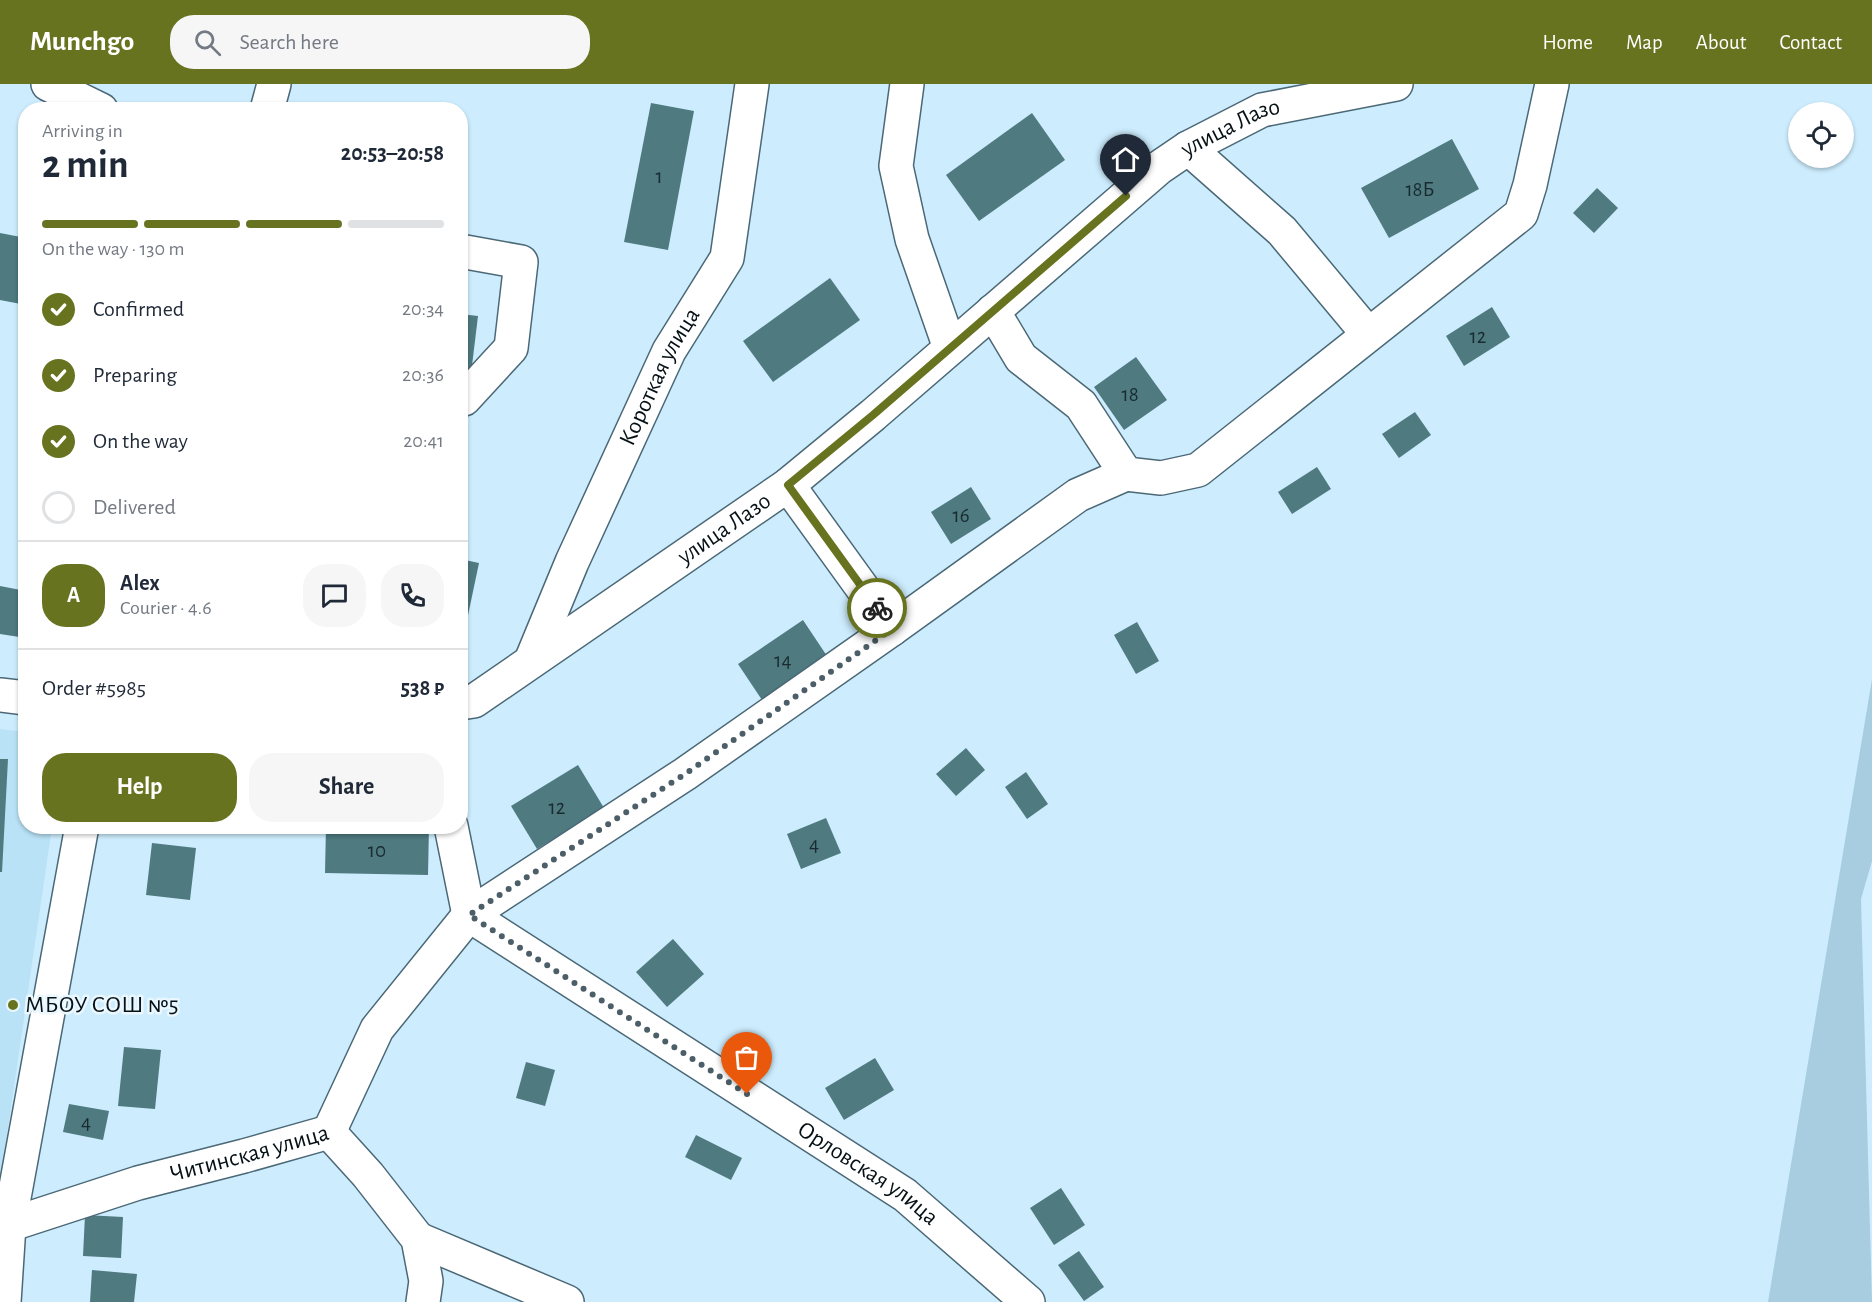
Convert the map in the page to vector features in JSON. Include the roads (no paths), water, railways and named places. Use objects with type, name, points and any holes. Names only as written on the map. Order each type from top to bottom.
[{"type":"street","points":[[48,84],[85,102]]},
{"type":"street","points":[[269,102],[274,84]]},
{"type":"street","name":"Короткая улица","points":[[531,661],[572,561],[669,351],[727,258],[752,84]]},
{"type":"street","points":[[907,84],[896,166],[912,239],[950,348]]},
{"type":"street","name":"улица Лазо","points":[[468,701],[474,700],[788,485],[873,415],[1160,167],[1258,97],[1396,84]]},
{"type":"street","points":[[329,1132],[377,1029],[469,915],[685,774],[1078,495],[1126,474],[1161,478],[1198,470],[1521,214],[1530,185],[1552,84]]},
{"type":"street","points":[[1188,147],[1282,231],[1368,334]]},
{"type":"street","points":[[468,252],[521,262],[511,348],[468,395]]},
{"type":"street","points":[[993,311],[1021,358],[1081,405],[1126,474]]},
{"type":"street","points":[[788,485],[892,629]]},
{"type":"street","points":[[0,695],[18,697]]},
{"type":"street","points":[[4,1302],[4,1225],[80,834]]},
{"type":"street","points":[[453,834],[469,915]]},
{"type":"street","name":"Орловская улица","points":[[469,915],[905,1195],[1028,1302]]},
{"type":"street","name":"Читинская улица","points":[[4,1225],[138,1183],[329,1132],[368,1175],[418,1239],[426,1281],[423,1302]]},
{"type":"street","points":[[418,1239],[567,1302]]},
{"type":"place","name":"МБОУ СОШ №5","points":[[13,1005]]}]
